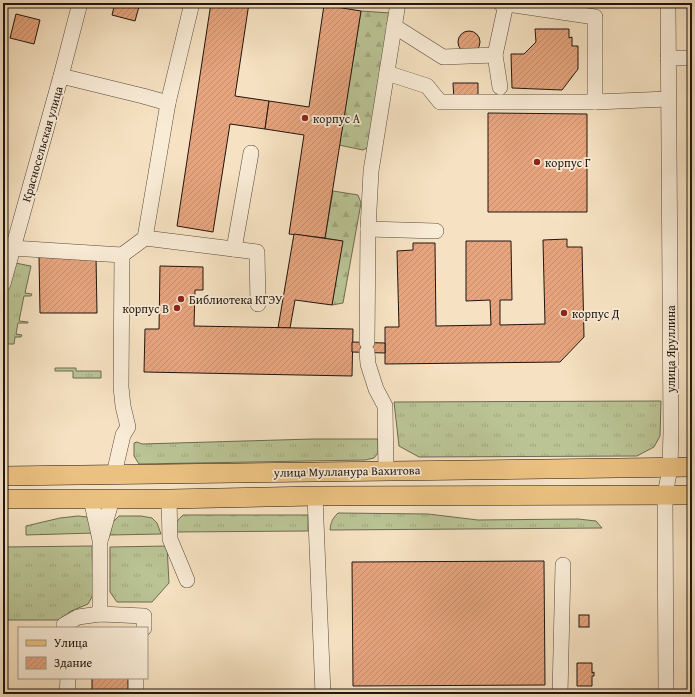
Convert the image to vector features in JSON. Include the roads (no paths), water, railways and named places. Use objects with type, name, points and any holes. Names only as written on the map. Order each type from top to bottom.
[{"type":"main road","name":"улица Мулланура Вахитова","points":[[3,476],[692,467]]},
{"type":"main road","name":"улица Мулланура Вахитова","points":[[3,500],[315,496],[692,495]]},
{"type":"street","name":"Красносельская улица","points":[[3,284],[80,3]]},
{"type":"street","points":[[145,238],[168,103],[192,3]]},
{"type":"street","points":[[386,471],[385,406],[376,389],[368,364],[368,229],[371,171],[398,3]]},
{"type":"street","points":[[500,86],[495,55],[504,3],[595,17],[595,102]]},
{"type":"street","name":"улица Яруллина","points":[[666,694],[665,495],[670,468],[668,3]]},
{"type":"street","points":[[394,26],[443,58],[495,55]]},
{"type":"street","points":[[668,58],[692,58]]},
{"type":"street","points":[[387,73],[427,86],[440,102],[595,102],[668,99]]},
{"type":"street","points":[[61,76],[168,103]]},
{"type":"street","points":[[234,249],[251,153]]},
{"type":"street","points":[[368,229],[436,231]]},
{"type":"street","points":[[12,248],[122,255],[145,238],[257,252],[258,304]]},
{"type":"street","points":[[122,255],[121,387],[123,406],[128,427],[123,435],[122,474]]},
{"type":"street","points":[[315,496],[318,536],[323,694]]},
{"type":"street","points":[[92,499],[100,540],[100,614]]},
{"type":"street","points":[[100,540],[112,499]]},
{"type":"street","points":[[169,499],[170,539],[187,580]]},
{"type":"street","points":[[560,694],[563,565]]},
{"type":"street","points":[[65,627],[64,625],[78,617],[100,614],[144,616],[144,627]]},
{"type":"street","points":[[67,694],[68,679]]},
{"type":"street","points":[[76,679],[76,694]]},
{"type":"street","points":[[136,679],[136,694]]},
{"type":"street","points":[[146,679],[146,694]]},
{"type":"place","name":"корпус А","points":[[305,118]]},
{"type":"place","name":"корпус Г","points":[[537,162]]},
{"type":"place","name":"Библиотека КГЭУ","points":[[181,299]]},
{"type":"place","name":"корпус В","points":[[177,308]]},
{"type":"place","name":"корпус Д","points":[[564,313]]}]
